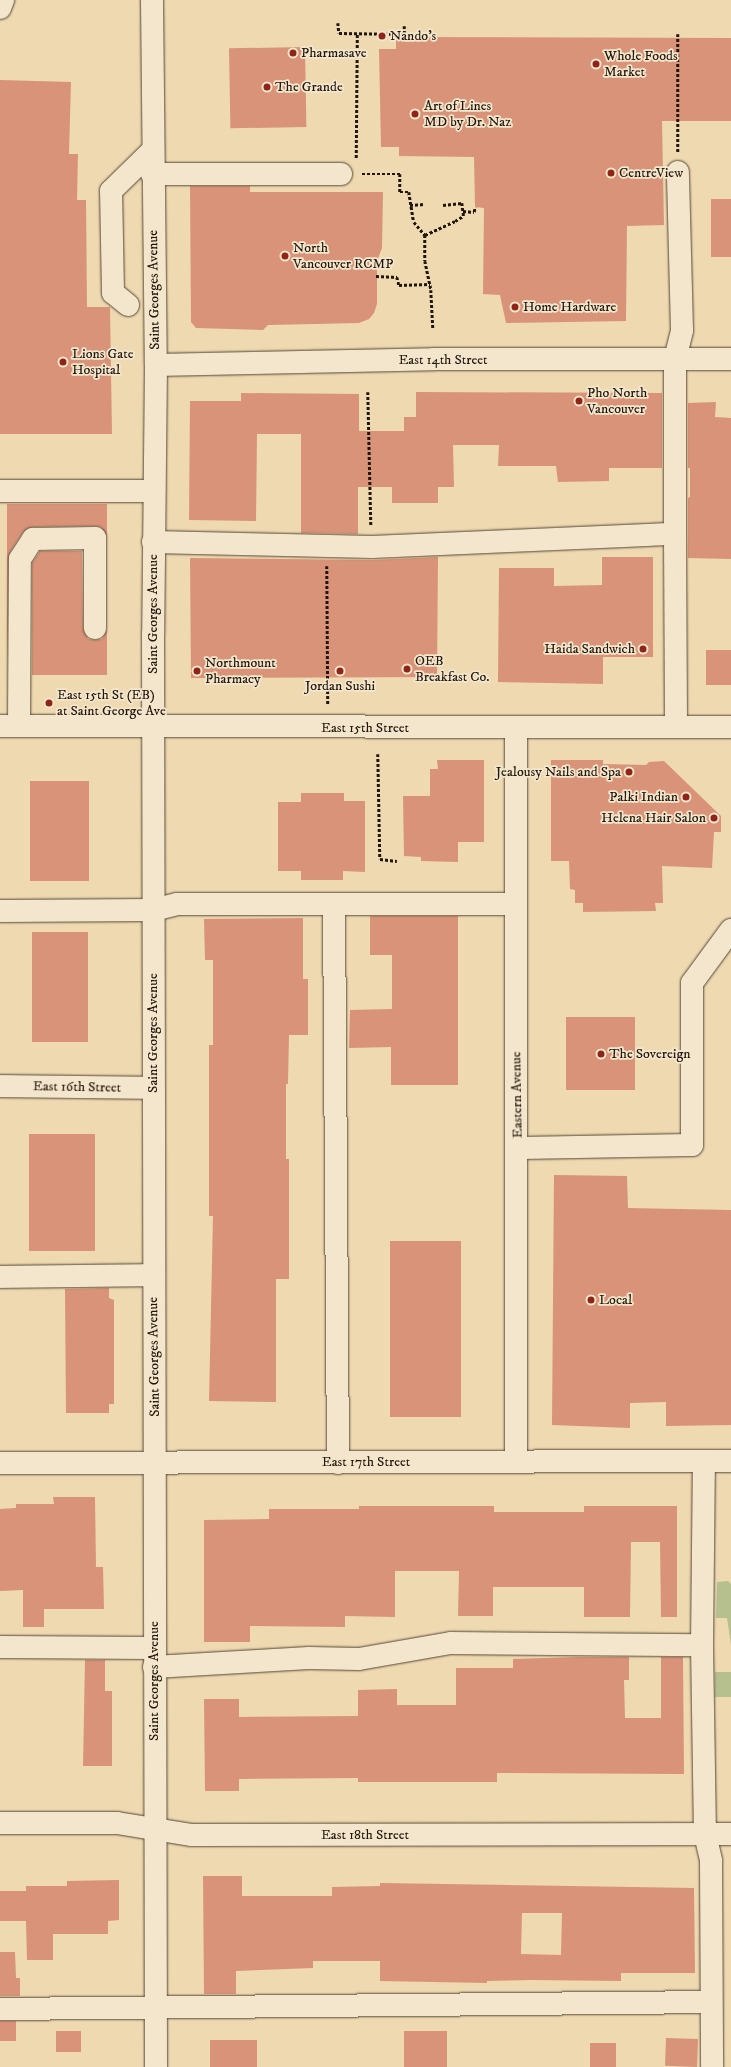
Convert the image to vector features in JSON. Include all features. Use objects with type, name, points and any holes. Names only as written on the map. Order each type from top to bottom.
[{"type":"street","points":[[0,8],[3,0]]},
{"type":"street","name":"Saint Georges Avenue","points":[[152,0],[152,174],[156,365],[153,542],[153,1275],[156,1463],[153,1657],[156,2067]]},
{"type":"street","points":[[128,305],[113,293],[111,191],[152,151]]},
{"type":"street","points":[[676,727],[675,359],[682,330],[678,172]]},
{"type":"street","points":[[152,174],[349,174]]},
{"type":"street","name":"East 14th Street","points":[[156,365],[434,359],[731,359]]},
{"type":"street","points":[[0,491],[154,491]]},
{"type":"street","points":[[153,542],[372,547],[675,534]]},
{"type":"street","points":[[10,726],[20,559],[33,539],[95,538],[95,628]]},
{"type":"street","name":"East 15th Street","points":[[10,726],[328,728],[731,727]]},
{"type":"street","name":"Eastern Avenue","points":[[516,728],[515,904],[518,1148],[516,1462]]},
{"type":"street","points":[[0,911],[153,910],[177,904],[515,904]]},
{"type":"street","points":[[334,904],[338,1463]]},
{"type":"street","points":[[518,1148],[692,1146],[692,984],[731,930]]},
{"type":"street","name":"East 16th Street","points":[[0,1086],[153,1088]]},
{"type":"street","points":[[0,1277],[153,1275]]},
{"type":"street","name":"East 17th Street","points":[[0,1463],[731,1461]]},
{"type":"street","points":[[704,1462],[702,1645],[705,1834],[712,1861],[710,2002],[712,2067]]},
{"type":"street","points":[[0,1647],[153,1657],[359,1659],[451,1643],[702,1645]]},
{"type":"street","name":"East 18th Street","points":[[0,1823],[117,1823],[192,1835],[731,1834]]},
{"type":"street","points":[[0,2009],[155,2009],[710,2002]]},
{"type":"path","points":[[338,23],[339,33],[357,34],[404,34],[404,26]]},
{"type":"path","points":[[357,34],[349,174],[400,174],[400,192],[409,192],[414,222],[425,235],[425,261],[430,284],[433,329]]},
{"type":"path","points":[[678,34],[678,172]]},
{"type":"path","points":[[425,235],[463,216],[462,203],[443,205]]},
{"type":"path","points":[[410,204],[425,204]]},
{"type":"path","points":[[463,211],[474,212],[475,207]]},
{"type":"path","points":[[376,276],[397,277],[399,285],[430,284]]},
{"type":"path","points":[[368,392],[372,547]]},
{"type":"path","points":[[327,546],[328,728]]},
{"type":"path","points":[[378,754],[380,859],[397,861]]},
{"type":"green space","points":[[728,1581],[731,1584],[731,1645],[727,1618],[716,1618],[717,1582]]},
{"type":"green space","points":[[715,1672],[731,1672],[731,1697],[715,1697]]},
{"type":"building","name":"CentreView","points":[[396,37],[731,38],[731,121],[662,121],[664,225],[627,226],[626,321],[506,323],[500,295],[483,294],[484,208],[475,207],[474,157],[399,156],[399,147],[381,147],[379,49],[396,49]]},
{"type":"building","name":"The Grande","points":[[305,47],[306,127],[230,128],[229,48]]},
{"type":"building","points":[[0,80],[71,82],[69,154],[78,154],[77,200],[86,200],[87,307],[110,307],[112,434],[0,434]]},
{"type":"building","name":"North Vancouver RCMP","points":[[190,186],[250,186],[250,192],[383,192],[382,248],[377,261],[377,304],[374,313],[369,319],[359,323],[268,325],[263,330],[196,328],[191,322]]},
{"type":"building","points":[[711,199],[731,199],[731,257],[711,257]]},
{"type":"building","points":[[416,392],[662,393],[662,468],[609,468],[609,481],[558,482],[556,466],[498,466],[499,445],[453,445],[454,487],[438,487],[438,503],[392,503],[392,487],[358,487],[358,534],[301,533],[301,434],[257,434],[256,521],[189,520],[190,401],[241,401],[241,393],[359,394],[359,431],[404,431],[404,417],[416,417]]},
{"type":"building","points":[[716,402],[715,417],[731,418],[731,559],[688,558],[688,498],[690,497],[690,468],[688,468],[688,403]]},
{"type":"building","points":[[7,504],[107,504],[107,536],[101,527],[95,526],[32,527],[23,532],[10,552],[7,663]]},
{"type":"building","points":[[40,551],[82,551],[83,628],[88,639],[95,640],[102,639],[107,630],[107,675],[32,675],[32,563]]},
{"type":"building","points":[[438,557],[437,677],[191,678],[190,558],[372,560]]},
{"type":"building","points":[[602,557],[653,557],[653,657],[603,657],[603,684],[498,682],[499,568],[554,568],[554,586],[602,585]]},
{"type":"building","points":[[706,650],[731,650],[731,685],[706,685]]},
{"type":"building","points":[[437,760],[484,760],[484,842],[458,842],[458,862],[421,861],[421,857],[404,856],[403,796],[430,796],[430,769],[438,769]]},
{"type":"building","points":[[551,760],[603,760],[603,764],[646,765],[649,762],[664,761],[721,816],[721,832],[714,832],[712,868],[662,866],[663,903],[655,903],[656,911],[583,912],[583,903],[575,903],[575,890],[570,889],[569,861],[551,861]]},
{"type":"building","points":[[30,781],[89,781],[89,881],[30,881]]},
{"type":"building","points":[[301,793],[344,793],[344,801],[365,801],[365,872],[343,871],[343,880],[301,880],[301,871],[278,871],[278,802],[301,802]]},
{"type":"building","points":[[370,916],[458,916],[458,1085],[391,1085],[391,1047],[349,1048],[350,1010],[392,1009],[392,955],[370,955]]},
{"type":"building","points":[[303,918],[303,979],[308,979],[308,1035],[289,1035],[288,1084],[286,1084],[286,1159],[289,1159],[289,1279],[276,1279],[276,1402],[209,1401],[213,1216],[209,1216],[209,1045],[213,1045],[213,960],[205,960],[204,919]]},
{"type":"building","points":[[32,932],[88,932],[88,1042],[32,1042]]},
{"type":"building","name":"The Sovereign","points":[[566,1017],[635,1017],[635,1090],[566,1090]]},
{"type":"building","points":[[29,1134],[95,1134],[95,1251],[29,1251]]},
{"type":"building","points":[[554,1175],[627,1176],[628,1208],[731,1210],[731,1425],[666,1426],[666,1402],[630,1403],[630,1428],[552,1425]]},
{"type":"building","points":[[390,1241],[461,1241],[461,1417],[390,1417]]},
{"type":"building","points":[[109,1288],[109,1298],[114,1300],[114,1404],[109,1404],[109,1413],[66,1413],[65,1289]]},
{"type":"building","points":[[53,1497],[95,1497],[96,1567],[103,1567],[104,1609],[44,1609],[44,1627],[23,1627],[23,1590],[0,1591],[0,1509],[16,1508],[16,1504],[54,1504]]},
{"type":"building","points":[[359,1506],[494,1506],[494,1512],[584,1512],[584,1506],[677,1506],[677,1617],[661,1617],[660,1542],[631,1542],[630,1617],[584,1617],[584,1587],[493,1587],[493,1616],[458,1616],[459,1571],[395,1571],[395,1617],[345,1616],[345,1627],[250,1626],[250,1642],[204,1642],[204,1520],[269,1519],[269,1509],[359,1509]]},
{"type":"building","points":[[629,1657],[629,1680],[624,1680],[625,1718],[661,1718],[661,1657],[683,1657],[684,1774],[497,1773],[497,1782],[358,1782],[358,1778],[239,1779],[239,1791],[205,1791],[204,1699],[239,1699],[239,1717],[358,1716],[358,1690],[397,1689],[397,1705],[456,1705],[456,1668],[513,1668],[513,1659]]},
{"type":"building","points":[[85,1660],[105,1660],[105,1691],[112,1691],[112,1766],[83,1766]]},
{"type":"building","points":[[203,1876],[242,1876],[242,1896],[332,1896],[332,1887],[380,1886],[380,1883],[694,1888],[695,1973],[621,1973],[621,1981],[533,1980],[487,1981],[487,1983],[380,1981],[380,1961],[313,1961],[313,1968],[236,1971],[236,1994],[204,1994]],"holes":[[[522,1913],[562,1913],[561,1955],[521,1954]]]},
{"type":"building","points":[[119,1880],[119,1920],[108,1921],[108,1934],[53,1934],[53,1960],[27,1960],[26,1921],[0,1921],[0,1891],[26,1891],[26,1886],[67,1886],[67,1881]]},
{"type":"building","points":[[0,1952],[15,1952],[16,1978],[20,1978],[20,1996],[0,1996]]},
{"type":"building","points":[[0,2021],[16,2021],[16,2041],[0,2041]]},
{"type":"building","points":[[56,2031],[81,2031],[81,2052],[56,2052]]},
{"type":"building","points":[[404,2031],[447,2031],[447,2067],[404,2067]]},
{"type":"building","points":[[666,2038],[698,2039],[697,2067],[665,2066]]},
{"type":"building","points":[[210,2040],[257,2040],[257,2067],[210,2067]]},
{"type":"building","points":[[590,2043],[616,2043],[616,2067],[590,2067]]},
{"type":"place","name":"Nando's","points":[[382,36]]},
{"type":"place","name":"Pharmasave","points":[[293,53]]},
{"type":"place","name":"Whole Foods Market","points":[[596,64]]},
{"type":"place","name":"The Grande","points":[[267,87]]},
{"type":"place","name":"Art of Lines MD by Dr. Naz","points":[[415,114]]},
{"type":"place","name":"CentreView","points":[[611,173]]},
{"type":"place","name":"North Vancouver RCMP","points":[[285,256]]},
{"type":"place","name":"Home Hardware","points":[[515,307]]},
{"type":"place","name":"Lions Gate Hospital","points":[[63,362]]},
{"type":"place","name":"Pho North Vancouver","points":[[579,401]]},
{"type":"place","name":"Haida Sandwich","points":[[643,649]]},
{"type":"place","name":"OEB Breakfast Co.","points":[[407,669]]},
{"type":"place","name":"Northmount Pharmacy","points":[[197,671]]},
{"type":"place","name":"Jordan Sushi","points":[[340,671]]},
{"type":"place","name":"East 15th St (EB) at Saint George Ave","points":[[49,703]]},
{"type":"place","name":"Jealousy Nails and Spa","points":[[629,772]]},
{"type":"place","name":"Palki Indian","points":[[686,797]]},
{"type":"place","name":"Helena Hair Salon","points":[[714,818]]},
{"type":"place","name":"The Sovereign","points":[[601,1054]]},
{"type":"place","name":"Local","points":[[591,1300]]}]
